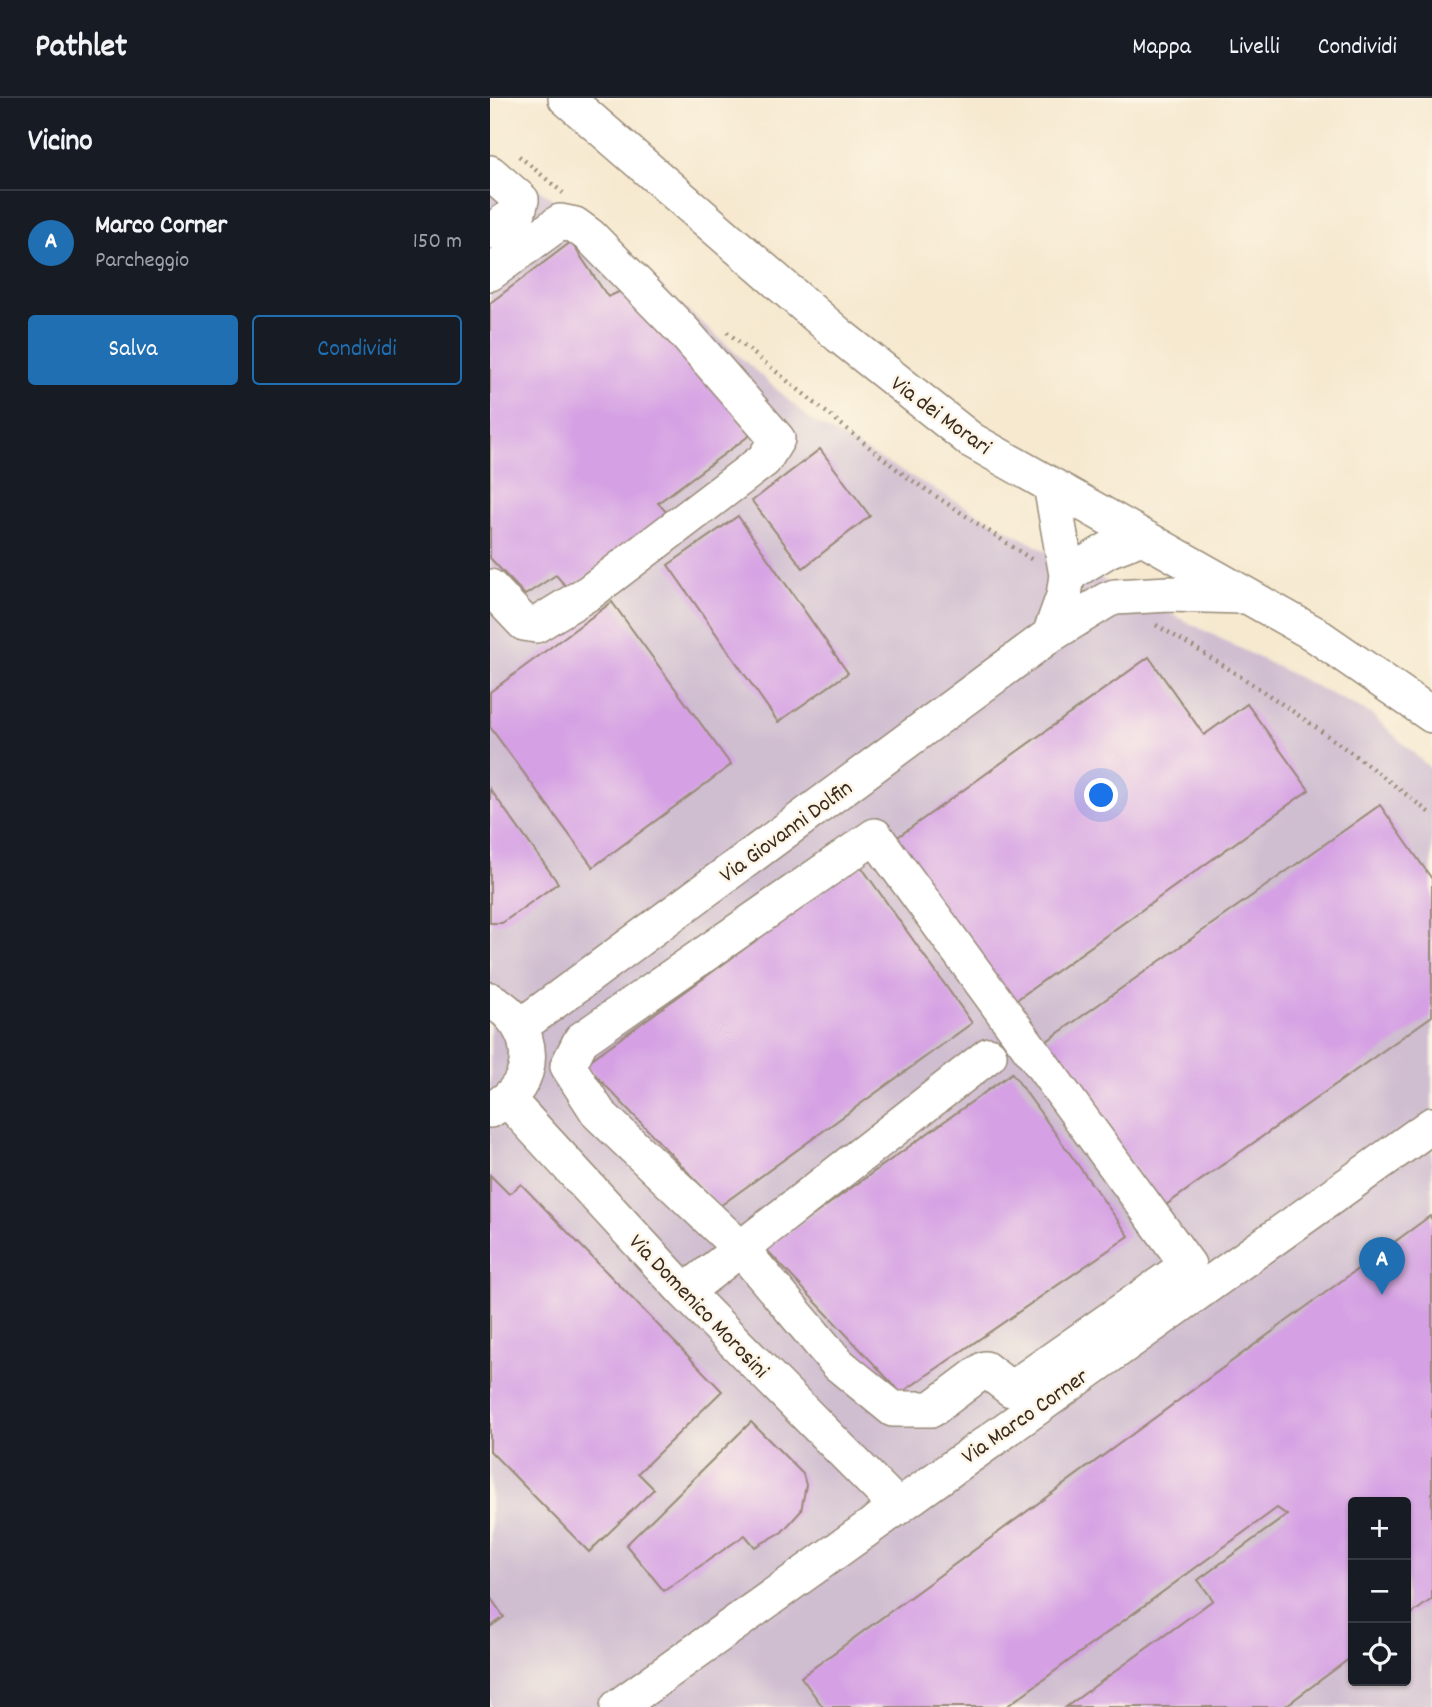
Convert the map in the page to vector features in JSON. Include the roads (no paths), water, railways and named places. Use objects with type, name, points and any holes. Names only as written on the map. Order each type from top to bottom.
[{"type":"street","name":"Via dei Morari","points":[[565,98],[840,335],[971,440],[1250,596],[1313,634],[1432,716]]},
{"type":"street","points":[[490,232],[518,212],[521,200],[502,163]]},
{"type":"street","points":[[490,273],[560,222],[575,225],[590,236],[683,331],[777,439],[764,460],[590,592],[537,625],[524,623],[490,587]]},
{"type":"street","points":[[1050,635],[1064,596],[1066,579],[1051,485]]},
{"type":"street","points":[[1066,579],[1108,550],[1142,537]]},
{"type":"street","points":[[1115,597],[1142,537]]},
{"type":"street","name":"Via Giovanni Dolfin","points":[[521,1026],[1050,635],[1115,597],[1168,594],[1250,596]]},
{"type":"street","points":[[1018,1401],[985,1369],[932,1409],[893,1409],[838,1364],[741,1249],[598,1114],[568,1066],[581,1040],[875,836],[1188,1265],[1127,1325]]},
{"type":"street","points":[[490,1000],[508,1010],[521,1026],[527,1045],[527,1065],[521,1084],[499,1105]]},
{"type":"street","points":[[685,1292],[989,1055]]},
{"type":"street","name":"Via Domenico Morosini","points":[[499,1105],[897,1506]]},
{"type":"street","name":"Via Marco Corner","points":[[618,1707],[897,1506],[1018,1401],[1127,1325],[1432,1125]]},
{"type":"place","name":"Marco Corner","points":[[1382,1295]]}]
